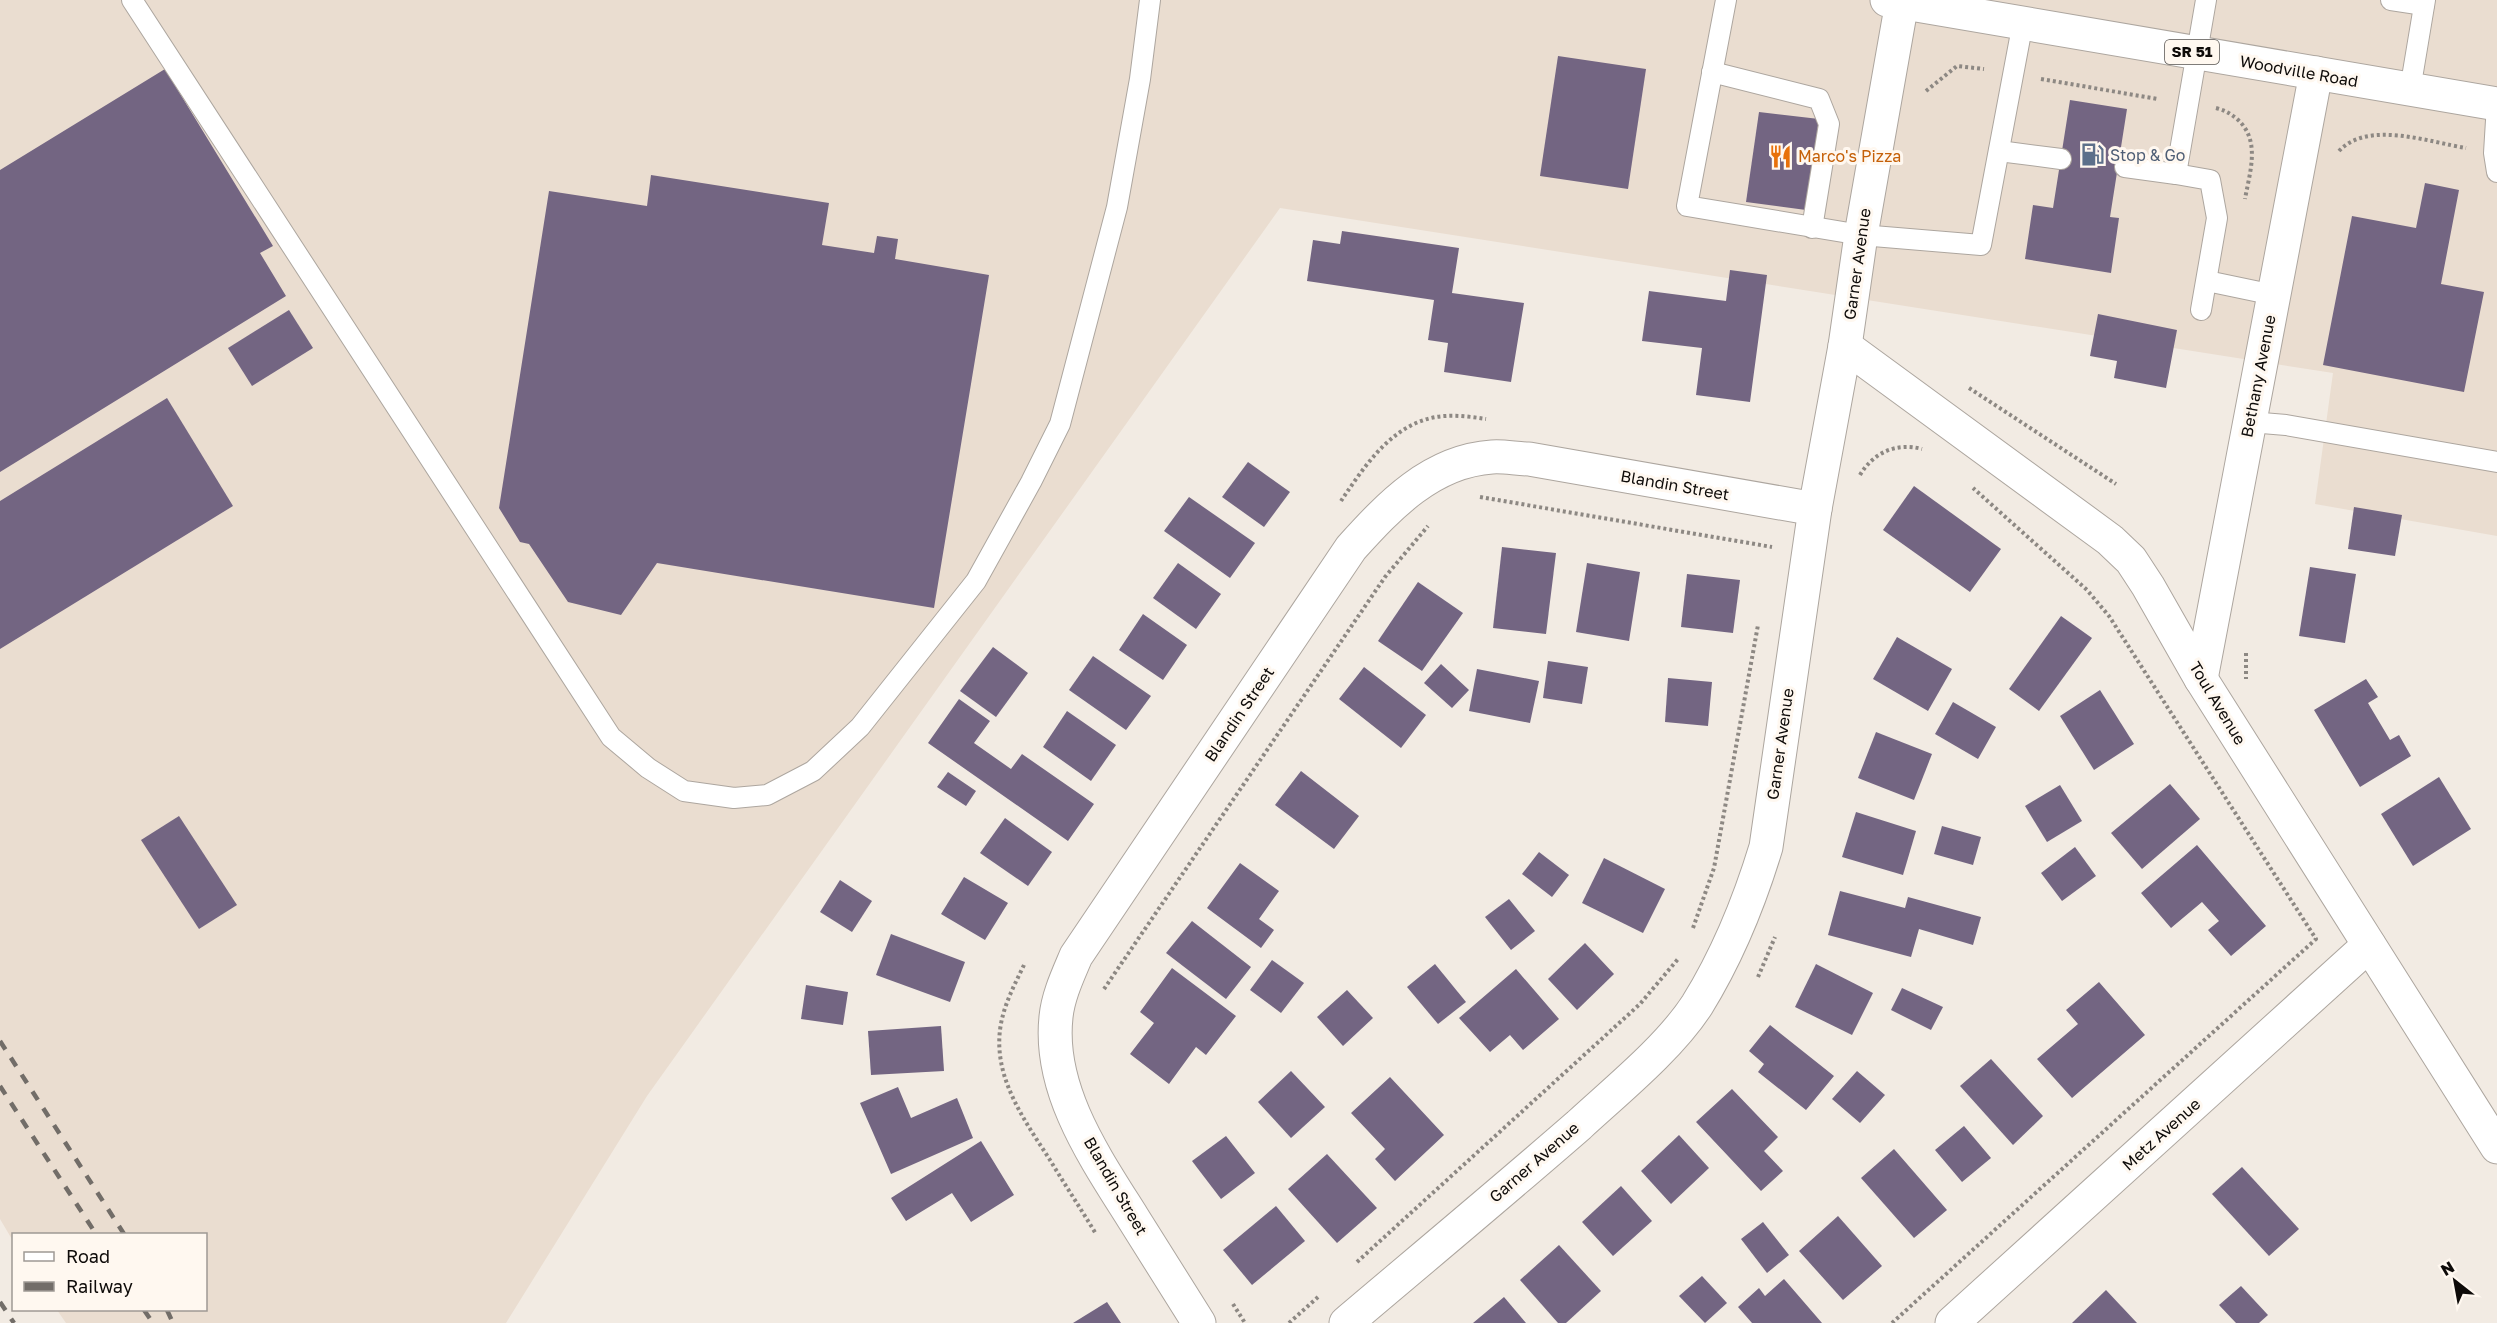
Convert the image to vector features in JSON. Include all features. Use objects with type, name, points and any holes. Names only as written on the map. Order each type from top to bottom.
[{"type":"street","name":"Woodville Road","points":[[1894,1],[2497,104]]},
{"type":"street","name":"Garner Avenue","points":[[1346,1323],[1600,1106],[1675,1034],[1696,1005],[1733,939],[1751,897],[1766,847],[1815,510],[1845,346],[1894,1]]},
{"type":"street","name":"Bethany Avenue","points":[[2201,679],[2316,74]]},
{"type":"street","name":"Toul Avenue","points":[[1845,346],[2045,490],[2131,560],[2201,679],[2497,1147]]},
{"type":"street","name":"Blandin Street","points":[[1199,1323],[1104,1172],[1069,1103],[1055,1044],[1056,1015],[1076,956],[1351,548],[1406,491],[1432,475],[1460,463],[1492,457],[1529,459],[1815,510]]},
{"type":"street","name":"Metz Avenue","points":[[1952,1323],[2369,945]]},
{"type":"lane","points":[[132,0],[611,737],[648,768],[684,791],[734,798],[767,795],[813,771],[860,727],[976,582],[1031,482],[1060,424],[1117,207],[1140,79],[1150,0]]},
{"type":"lane","points":[[1726,0],[1687,206],[1861,236],[1981,245],[2023,22]]},
{"type":"lane","points":[[2176,174],[2206,0]]},
{"type":"lane","points":[[2391,0],[2424,3],[2410,90]]},
{"type":"lane","points":[[1712,72],[1820,99],[1829,124],[1812,228]]},
{"type":"lane","points":[[2496,162],[2497,104]]},
{"type":"lane","points":[[1999,151],[2061,159]]},
{"type":"lane","points":[[2126,167],[2210,180],[2217,218],[2202,310]]},
{"type":"lane","points":[[2207,281],[2274,295]]},
{"type":"lane","points":[[2250,422],[2286,425],[2497,462]]},
{"type":"path","points":[[2334,159],[2340,149],[2349,142],[2373,134],[2496,162]]},
{"type":"path","points":[[1966,386],[2116,484]]},
{"type":"path","points":[[1858,486],[1860,475],[1868,462],[1879,454],[1912,447],[1928,453]]},
{"type":"path","points":[[1892,1323],[2316,939],[2103,609],[2026,534],[1968,484]]},
{"type":"path","points":[[1472,498],[1772,547],[1770,558]]},
{"type":"path","points":[[1102,992],[1385,577],[1431,524]]},
{"type":"path","points":[[1691,934],[1714,868],[1760,615]]},
{"type":"path","points":[[2247,686],[2244,666],[2248,642]]},
{"type":"path","points":[[1752,987],[1763,967],[1776,933]]},
{"type":"path","points":[[1349,1269],[1640,1005],[1660,984],[1682,952]]},
{"type":"path","points":[[1289,1323],[1323,1292]]},
{"type":"path","points":[[1232,1303],[1245,1323]]},
{"type":"shaded area","points":[[0,0],[2497,0],[2497,536],[2315,504],[2333,373],[1280,208],[647,1096],[506,1323],[66,1323],[58,1311],[207,1311],[207,1233],[12,1233],[12,1239],[0,1219]]},
{"type":"building","points":[[1558,56],[1646,69],[1628,189],[1540,176]]},
{"type":"building","points":[[165,69],[273,246],[260,253],[286,296],[0,472],[0,170]]},
{"type":"building","points":[[2070,100],[2127,109],[2110,217],[2119,218],[2111,273],[2025,259],[2033,205],[2053,208]]},
{"type":"building","points":[[1759,112],[1819,119],[1806,210],[1746,202]]},
{"type":"building","points":[[651,175],[829,203],[822,245],[874,253],[877,236],[898,239],[895,259],[989,275],[934,608],[657,563],[621,615],[568,602],[529,544],[520,542],[499,508],[549,191],[647,206]]},
{"type":"building","points":[[2425,183],[2459,190],[2441,284],[2484,292],[2464,392],[2323,365],[2352,216],[2416,228]]},
{"type":"building","points":[[1342,231],[1459,248],[1452,293],[1524,303],[1511,382],[1444,372],[1448,343],[1428,340],[1434,300],[1307,281],[1313,240],[1340,244]]},
{"type":"building","points":[[1730,270],[1767,275],[1750,402],[1696,395],[1702,348],[1642,341],[1649,291],[1726,301]]},
{"type":"building","points":[[289,310],[313,348],[252,386],[228,348]]},
{"type":"building","points":[[2098,314],[2177,330],[2166,388],[2114,378],[2117,361],[2090,356]]},
{"type":"building","points":[[167,398],[233,506],[0,649],[0,501]]},
{"type":"building","points":[[1248,462],[1290,492],[1264,527],[1222,497]]},
{"type":"building","points":[[1914,486],[2001,549],[1970,592],[1883,530]]},
{"type":"building","points":[[1189,497],[1255,543],[1230,578],[1164,531]]},
{"type":"building","points":[[2354,507],[2402,515],[2395,556],[2348,549]]},
{"type":"building","points":[[1502,547],[1556,553],[1546,634],[1493,628]]},
{"type":"building","points":[[1178,563],[1221,594],[1196,629],[1153,598]]},
{"type":"building","points":[[1587,563],[1640,572],[1629,641],[1576,632]]},
{"type":"building","points":[[2310,567],[2356,574],[2345,643],[2299,636]]},
{"type":"building","points":[[1687,574],[1740,580],[1733,633],[1681,627]]},
{"type":"building","points":[[1418,582],[1463,613],[1422,671],[1378,641]]},
{"type":"building","points":[[1143,614],[1187,645],[1163,680],[1119,650]]},
{"type":"building","points":[[2061,616],[2092,638],[2039,711],[2009,689]]},
{"type":"building","points":[[1897,637],[1952,669],[1928,711],[1873,679]]},
{"type":"building","points":[[993,647],[1028,673],[996,717],[960,691]]},
{"type":"building","points":[[1093,656],[1151,696],[1126,730],[1069,690]]},
{"type":"building","points":[[1548,661],[1588,667],[1582,704],[1543,698]]},
{"type":"building","points":[[1441,664],[1469,690],[1452,708],[1424,683]]},
{"type":"building","points":[[1364,667],[1426,715],[1401,748],[1339,699]]},
{"type":"building","points":[[1477,669],[1539,681],[1530,723],[1469,711]]},
{"type":"building","points":[[1668,678],[1712,682],[1708,726],[1665,722]]},
{"type":"building","points":[[2366,679],[2378,697],[2368,703],[2390,740],[2399,735],[2411,756],[2360,787],[2314,710]]},
{"type":"building","points":[[2100,690],[2134,744],[2094,770],[2060,716]]},
{"type":"building","points":[[959,699],[990,721],[974,743],[1011,769],[1022,754],[1094,804],[1068,841],[928,743]]},
{"type":"building","points":[[1953,702],[1996,727],[1978,759],[1935,734]]},
{"type":"building","points":[[1067,711],[1116,745],[1091,781],[1043,747]]},
{"type":"building","points":[[1876,732],[1932,754],[1914,800],[1858,778]]},
{"type":"building","points":[[1301,771],[1359,816],[1334,849],[1275,805]]},
{"type":"building","points":[[948,772],[976,791],[966,806],[937,787]]},
{"type":"building","points":[[2439,777],[2471,829],[2413,866],[2381,814]]},
{"type":"building","points":[[2170,784],[2200,819],[2142,869],[2111,833]]},
{"type":"building","points":[[2060,785],[2082,821],[2047,842],[2025,806]]},
{"type":"building","points":[[1856,812],[1916,831],[1903,875],[1842,857]]},
{"type":"building","points":[[179,816],[237,905],[199,929],[141,840]]},
{"type":"building","points":[[1005,818],[1052,852],[1028,886],[980,853]]},
{"type":"building","points":[[1942,826],[1981,837],[1973,865],[1934,854]]},
{"type":"building","points":[[2197,845],[2266,926],[2231,956],[2208,930],[2219,921],[2202,902],[2171,928],[2141,893]]},
{"type":"building","points":[[2075,847],[2096,876],[2062,901],[2041,873]]},
{"type":"building","points":[[1539,852],[1569,875],[1552,897],[1522,874]]},
{"type":"building","points":[[1604,858],[1665,889],[1643,933],[1582,903]]},
{"type":"building","points":[[1240,863],[1279,891],[1259,919],[1274,930],[1261,948],[1207,908]]},
{"type":"building","points":[[964,877],[1008,903],[985,940],[941,914]]},
{"type":"building","points":[[840,880],[872,901],[852,932],[820,912]]},
{"type":"building","points":[[1840,891],[1905,908],[1908,897],[1981,917],[1973,945],[1919,929],[1911,957],[1828,935]]},
{"type":"building","points":[[1509,899],[1535,931],[1511,950],[1485,917]]},
{"type":"building","points":[[1192,921],[1251,967],[1226,999],[1166,953]]},
{"type":"building","points":[[891,934],[965,962],[950,1002],[876,975]]},
{"type":"building","points":[[1585,943],[1614,974],[1577,1010],[1548,979]]},
{"type":"building","points":[[1272,960],[1304,983],[1281,1013],[1250,990]]},
{"type":"building","points":[[1435,964],[1466,1002],[1438,1024],[1407,987]]},
{"type":"building","points":[[1816,964],[1873,993],[1852,1035],[1795,1007]]},
{"type":"building","points":[[1172,968],[1236,1016],[1206,1055],[1196,1047],[1169,1084],[1130,1054],[1154,1023],[1140,1012]]},
{"type":"building","points":[[1516,969],[1559,1019],[1523,1050],[1510,1035],[1490,1052],[1459,1018]]},
{"type":"building","points":[[2099,982],[2145,1035],[2072,1098],[2037,1059],[2078,1024],[2066,1010]]},
{"type":"building","points":[[806,985],[848,992],[843,1025],[801,1019]]},
{"type":"building","points":[[1902,988],[1943,1007],[1931,1030],[1891,1010]]},
{"type":"building","points":[[1347,990],[1373,1018],[1343,1046],[1317,1017]]},
{"type":"building","points":[[1770,1025],[1834,1076],[1806,1110],[1758,1072],[1764,1064],[1749,1051]]},
{"type":"building","points":[[941,1026],[944,1071],[871,1075],[868,1031]]},
{"type":"building","points":[[1991,1059],[2043,1116],[2013,1145],[1960,1086]]},
{"type":"building","points":[[1291,1071],[1325,1107],[1291,1138],[1258,1102]]},
{"type":"building","points":[[1857,1071],[1885,1095],[1860,1123],[1832,1099]]},
{"type":"building","points":[[1390,1077],[1444,1135],[1395,1181],[1375,1159],[1385,1149],[1351,1113]]},
{"type":"building","points":[[898,1087],[911,1118],[957,1098],[973,1138],[891,1174],[860,1103]]},
{"type":"building","points":[[1732,1089],[1778,1137],[1764,1151],[1783,1171],[1761,1191],[1696,1122]]},
{"type":"building","points":[[1964,1126],[1991,1158],[1962,1182],[1935,1150]]},
{"type":"building","points":[[1679,1135],[1709,1168],[1671,1204],[1641,1171]]},
{"type":"building","points":[[1226,1136],[1255,1173],[1221,1199],[1192,1161]]},
{"type":"building","points":[[981,1141],[1014,1195],[971,1222],[952,1193],[906,1221],[891,1198]]},
{"type":"building","points":[[1894,1149],[1947,1210],[1914,1238],[1861,1178]]},
{"type":"building","points":[[1327,1154],[1377,1208],[1337,1243],[1288,1189]]},
{"type":"building","points":[[2242,1167],[2299,1229],[2269,1256],[2212,1194]]},
{"type":"building","points":[[1621,1186],[1652,1221],[1613,1256],[1582,1222]]},
{"type":"building","points":[[1276,1206],[1305,1241],[1252,1285],[1223,1250]]},
{"type":"building","points":[[1838,1216],[1882,1266],[1843,1300],[1799,1251]]},
{"type":"building","points":[[1763,1222],[1789,1255],[1767,1273],[1741,1239]]},
{"type":"building","points":[[1559,1245],[1601,1291],[1566,1323],[1558,1323],[1520,1280]]},
{"type":"building","points":[[1702,1276],[1727,1303],[1705,1323],[1679,1296]]},
{"type":"building","points":[[1784,1279],[1822,1323],[1752,1323],[1738,1307],[1759,1288],[1765,1296]]},
{"type":"building","points":[[2241,1286],[2268,1315],[2259,1323],[2236,1323],[2219,1305]]},
{"type":"building","points":[[2106,1290],[2137,1323],[2072,1323]]},
{"type":"building","points":[[1504,1297],[1526,1323],[1473,1323]]},
{"type":"building","points":[[1107,1302],[1121,1323],[1073,1323]]},
{"type":"railway","points":[[0,1041],[123,1233]]},
{"type":"railway","points":[[0,1086],[95,1233]]},
{"type":"railway","points":[[0,1302],[14,1323]]},
{"type":"railway","points":[[145,1311],[153,1323]]},
{"type":"railway","points":[[167,1311],[173,1323]]},
{"type":"place","name":"Stop & Go","points":[[2092,155]]},
{"type":"place","name":"Marco's Pizza","points":[[1780,156]]}]
